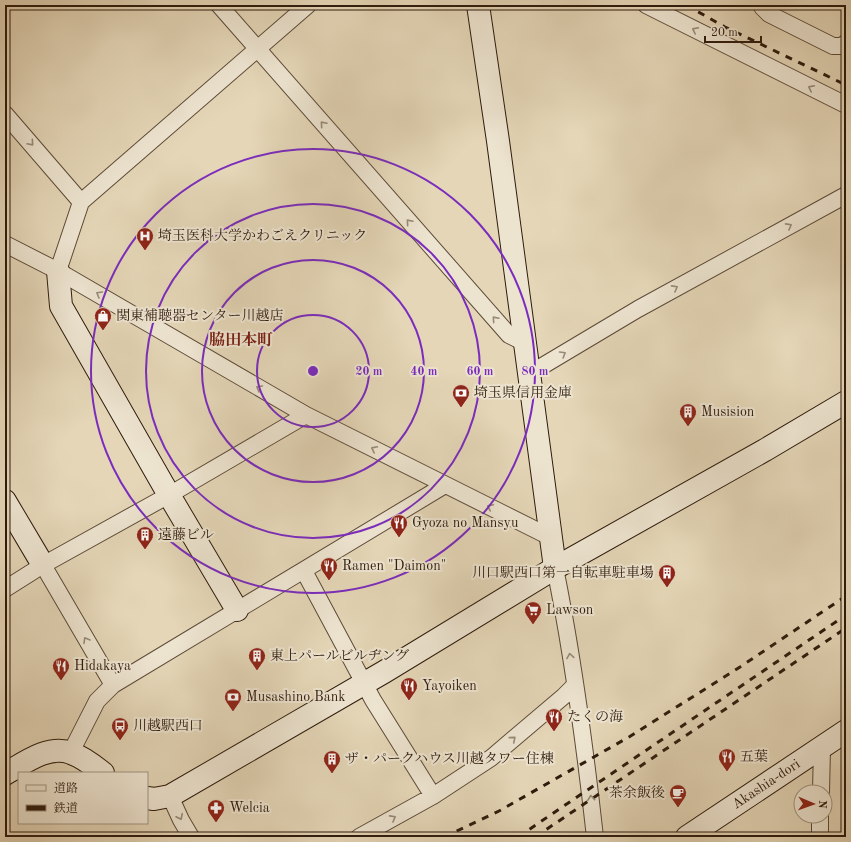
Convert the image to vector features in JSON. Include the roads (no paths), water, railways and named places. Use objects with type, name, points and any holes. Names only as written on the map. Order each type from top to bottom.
[{"type":"street","points":[[218,5],[509,335],[525,343]]},
{"type":"street","points":[[237,610],[169,495],[61,306],[58,271],[81,202],[308,5]]},
{"type":"street","points":[[478,5],[498,141],[550,536],[575,685],[595,837]]},
{"type":"street","points":[[646,5],[846,105]]},
{"type":"street","points":[[762,5],[762,7],[769,14],[833,46],[841,46],[846,43]]},
{"type":"street","points":[[5,114],[81,202]]},
{"type":"street","points":[[529,374],[638,309],[846,195]]},
{"type":"street","points":[[9,251],[58,271],[306,415],[550,536]]},
{"type":"street","points":[[148,798],[154,799],[170,796],[364,683],[555,568],[765,450],[846,402]]},
{"type":"street","points":[[5,589],[306,415]]},
{"type":"street","points":[[71,752],[97,701],[113,685],[445,485]]},
{"type":"street","points":[[5,501],[113,685]]},
{"type":"street","points":[[304,571],[373,700],[433,796]]},
{"type":"street","points":[[359,837],[433,796],[491,758],[575,685]]},
{"type":"street","name":"Akashia-dori","points":[[687,837],[846,731]]},
{"type":"street","points":[[821,784],[822,747]]},
{"type":"street","points":[[5,774],[44,754],[60,751],[71,752],[101,772]]},
{"type":"street","points":[[170,796],[191,837]]},
{"type":"street","points":[[820,824],[820,837]]},
{"type":"railway","points":[[686,5],[725,27],[846,85]]},
{"type":"railway","points":[[444,837],[499,811],[629,737],[740,667],[846,596]]},
{"type":"railway","points":[[518,837],[846,615]]},
{"type":"railway","points":[[535,837],[846,628]]},
{"type":"place","name":"埼玉医科大学かわごえクリニック","points":[[145,251]]},
{"type":"place","name":"関東補聴器センター川越店","points":[[103,331]]},
{"type":"place","name":"埼玉県信用金庫","points":[[461,408]]},
{"type":"place","name":"Musision","points":[[688,427]]},
{"type":"place","name":"Gyoza no Mansyu","points":[[399,538]]},
{"type":"place","name":"遠藤ビル","points":[[145,550]]},
{"type":"place","name":"Ramen \"Daimon\"","points":[[329,581]]},
{"type":"place","name":"川口駅西口第一自転車駐車場","points":[[667,588]]},
{"type":"place","name":"Lawson","points":[[533,625]]},
{"type":"place","name":"東上パールビルヂング","points":[[257,671]]},
{"type":"place","name":"Hidakaya","points":[[61,681]]},
{"type":"place","name":"Yayoiken","points":[[409,701]]},
{"type":"place","name":"Musashino Bank","points":[[233,712]]},
{"type":"place","name":"たくの海","points":[[554,732]]},
{"type":"place","name":"川越駅西口","points":[[120,741]]},
{"type":"place","name":"五葉","points":[[727,772]]},
{"type":"place","name":"ザ・パークハウス川越タワー住棟","points":[[332,774]]},
{"type":"place","name":"茶余飯後","points":[[678,808]]},
{"type":"place","name":"Welcia","points":[[216,823]]},
{"type":"district","name":"脇田本町","points":[[241,341]]}]
